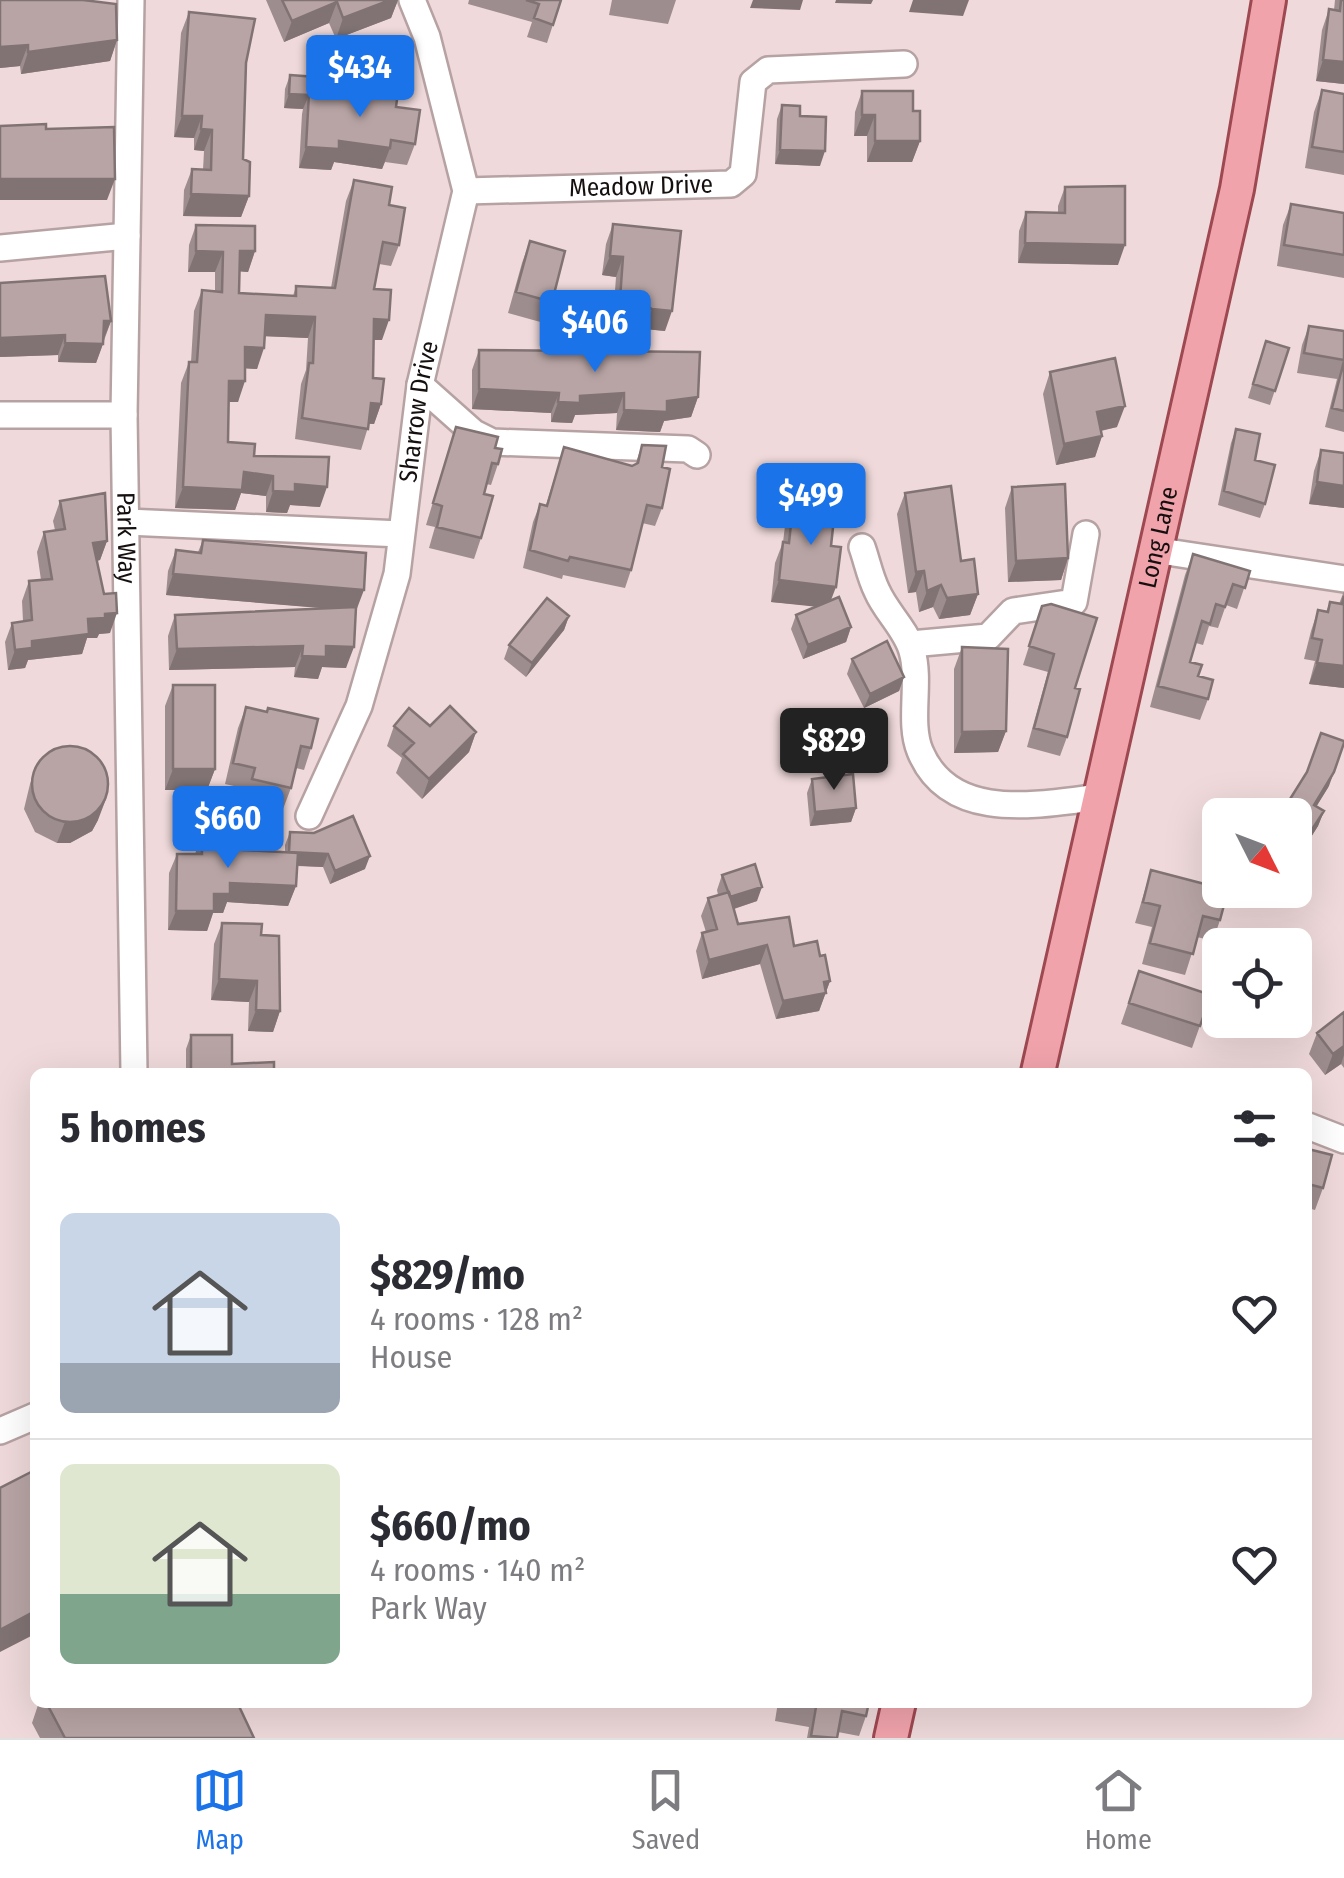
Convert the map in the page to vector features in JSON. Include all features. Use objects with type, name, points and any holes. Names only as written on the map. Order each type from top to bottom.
[{"type":"main road","name":"Long Lane","points":[[1039,1068],[1237,189],[1269,0]]},
{"type":"main road","points":[[892,1738],[898,1708]]},
{"type":"street","name":"Park Way","points":[[131,0],[124,415],[134,1068]]},
{"type":"street","name":"Sharrow Drive","points":[[309,816],[359,706],[396,574],[420,385],[466,191],[427,36],[412,0]]},
{"type":"street","name":"Meadow Drive","points":[[466,191],[731,184],[743,174],[753,82],[758,76],[768,70],[904,64]]},
{"type":"street","points":[[0,248],[128,236]]},
{"type":"street","points":[[420,385],[474,433],[492,442],[688,449],[696,455]]},
{"type":"street","points":[[0,415],[124,415]]},
{"type":"street","points":[[127,522],[401,534]]},
{"type":"street","points":[[910,644],[988,637],[1014,611],[1074,602],[1086,534]]},
{"type":"street","points":[[862,547],[876,590],[910,644],[918,673],[919,750],[940,779],[975,801],[1017,807],[1100,797]]},
{"type":"street","points":[[1154,550],[1344,578]]},
{"type":"street","points":[[1312,1128],[1344,1140]]},
{"type":"street","points":[[0,1431],[30,1418]]},
{"type":"building","points":[[0,0],[116,4],[117,40],[28,52],[28,45],[0,47]]},
{"type":"building","points":[[282,0],[390,0],[343,18],[337,2],[292,21]]},
{"type":"building","points":[[526,0],[561,0],[553,25],[534,18],[539,4]]},
{"type":"building","points":[[1341,0],[1344,62],[1323,60],[1329,9],[1340,11]]},
{"type":"building","points":[[189,12],[255,19],[246,63],[243,159],[250,162],[249,196],[191,194],[192,169],[211,170],[212,130],[201,129],[202,116],[182,116]]},
{"type":"building","points":[[290,75],[316,77],[316,93],[289,94]]},
{"type":"building","points":[[363,87],[398,92],[396,107],[420,110],[415,144],[391,140],[390,148],[339,141],[339,149],[306,147],[309,93],[362,96]]},
{"type":"building","points":[[1322,90],[1344,94],[1344,152],[1312,147]]},
{"type":"building","points":[[862,91],[913,91],[913,111],[920,111],[920,141],[875,141],[875,115],[862,115]]},
{"type":"building","points":[[782,105],[800,106],[800,116],[826,117],[825,151],[780,150]]},
{"type":"building","points":[[46,124],[46,129],[114,127],[115,179],[0,179],[0,126]]},
{"type":"building","points":[[354,180],[392,187],[389,205],[405,208],[399,245],[383,242],[374,289],[391,290],[389,320],[374,319],[373,378],[384,379],[381,404],[371,403],[368,429],[302,418],[309,363],[313,363],[315,317],[266,315],[264,348],[245,347],[245,381],[229,381],[228,442],[255,444],[254,456],[329,457],[327,487],[295,484],[295,492],[273,491],[273,476],[244,472],[242,490],[183,487],[189,362],[197,362],[202,290],[222,292],[223,252],[196,251],[196,225],[255,226],[255,251],[240,251],[239,293],[296,296],[296,286],[335,288]]},
{"type":"building","points":[[1125,186],[1125,245],[1025,243],[1026,212],[1065,213],[1065,187]]},
{"type":"building","points":[[1291,204],[1344,213],[1344,255],[1284,245]]},
{"type":"building","points":[[613,224],[681,231],[672,311],[652,309],[641,305],[641,300],[620,299],[623,257],[610,256]]},
{"type":"building","points":[[530,241],[565,251],[552,302],[516,292]]},
{"type":"building","points":[[105,276],[111,321],[104,321],[103,344],[65,343],[65,335],[0,338],[0,283]]},
{"type":"building","points":[[1309,326],[1344,331],[1344,360],[1304,353]]},
{"type":"building","points":[[1266,341],[1289,348],[1275,391],[1253,384]]},
{"type":"building","points":[[479,350],[700,352],[698,397],[667,401],[667,412],[624,410],[624,393],[580,396],[580,403],[558,402],[559,393],[479,389]]},
{"type":"building","points":[[1115,358],[1125,406],[1097,412],[1102,436],[1064,444],[1050,372]]},
{"type":"building","points":[[1344,361],[1344,411],[1332,408]]},
{"type":"building","points":[[456,427],[498,437],[495,448],[502,449],[498,464],[492,463],[484,494],[493,496],[481,538],[437,527],[442,506],[433,503]]},
{"type":"building","points":[[1236,429],[1260,434],[1255,460],[1275,465],[1265,504],[1224,491]]},
{"type":"building","points":[[642,445],[666,446],[662,467],[670,469],[662,508],[647,505],[631,570],[570,557],[568,561],[530,550],[540,504],[547,506],[564,447],[632,466],[638,463]]},
{"type":"building","points":[[1321,450],[1344,453],[1344,486],[1317,482]]},
{"type":"building","points":[[1065,484],[1068,558],[1016,561],[1012,487]]},
{"type":"building","points":[[951,486],[961,561],[974,559],[978,594],[947,598],[941,585],[927,591],[924,571],[916,572],[905,493]]},
{"type":"building","points":[[105,493],[107,541],[93,543],[104,594],[116,593],[117,613],[88,619],[89,634],[32,641],[32,648],[15,650],[12,623],[32,620],[29,581],[52,579],[44,532],[65,529],[60,501]]},
{"type":"building","points":[[793,505],[835,509],[831,546],[841,547],[836,587],[779,580],[783,542],[789,543]]},
{"type":"building","points":[[203,540],[366,553],[364,590],[173,574],[176,550],[201,553]]},
{"type":"building","points":[[1193,554],[1250,571],[1245,588],[1233,584],[1225,607],[1216,604],[1210,624],[1202,621],[1190,662],[1202,665],[1198,676],[1213,680],[1208,699],[1158,686]]},
{"type":"building","points":[[1344,596],[1344,666],[1317,663],[1322,640],[1312,638],[1318,610],[1328,612],[1330,602],[1342,604]]},
{"type":"building","points":[[839,597],[851,627],[808,645],[796,615]]},
{"type":"building","points":[[547,598],[569,616],[532,663],[509,645]]},
{"type":"building","points":[[1051,604],[1097,618],[1075,688],[1080,689],[1067,737],[1034,728],[1054,654],[1029,646],[1042,606]]},
{"type":"building","points":[[356,607],[354,647],[326,646],[326,657],[302,656],[303,646],[177,649],[175,615]]},
{"type":"building","points":[[887,641],[904,677],[870,694],[852,659]]},
{"type":"building","points":[[962,647],[1008,649],[1006,731],[962,732]]},
{"type":"building","points":[[173,685],[215,685],[215,769],[173,769]]},
{"type":"building","points":[[450,706],[476,732],[429,779],[403,754],[414,743],[394,726],[409,708],[430,726]]},
{"type":"building","points":[[246,707],[318,719],[311,748],[301,746],[291,788],[252,779],[255,768],[233,763]]},
{"type":"building","points":[[1321,733],[1344,741],[1334,772],[1314,805],[1324,811],[1312,829],[1312,798],[1291,798],[1307,772]]},
{"type":"building","points":[[70,746],[97,757],[108,784],[97,811],[70,822],[43,811],[32,784],[43,757]]},
{"type":"building","points":[[853,774],[856,808],[815,812],[812,779]]},
{"type":"building","points":[[353,816],[370,856],[335,871],[328,854],[289,852],[290,832],[314,833]]},
{"type":"building","points":[[202,835],[231,835],[231,840],[243,840],[243,850],[298,853],[296,886],[230,883],[230,894],[214,894],[214,911],[176,911],[177,854],[202,854]]},
{"type":"building","points":[[755,864],[762,887],[730,897],[722,875]]},
{"type":"building","points":[[1151,870],[1202,883],[1202,908],[1223,908],[1220,920],[1203,916],[1193,954],[1150,943],[1160,906],[1143,902]]},
{"type":"building","points":[[729,892],[738,924],[789,917],[794,946],[817,941],[820,956],[825,955],[830,981],[824,982],[826,993],[783,1001],[767,945],[709,960],[702,933],[717,929],[708,898]]},
{"type":"building","points":[[222,923],[262,924],[261,935],[279,936],[280,1011],[256,1010],[257,981],[219,979]]},
{"type":"building","points":[[1139,971],[1202,992],[1202,1020],[1200,1026],[1129,1003]]},
{"type":"building","points":[[1344,1012],[1344,1046],[1333,1054],[1317,1033]]},
{"type":"building","points":[[191,1035],[232,1035],[232,1064],[274,1062],[274,1068],[191,1068]]},
{"type":"building","points":[[1312,1150],[1332,1155],[1323,1188],[1312,1185]]},
{"type":"building","points":[[30,1473],[30,1614],[0,1630],[0,1488]]},
{"type":"building","points":[[49,1708],[240,1708],[254,1738],[65,1738]]},
{"type":"building","points":[[816,1708],[868,1708],[866,1716],[842,1711],[837,1738],[811,1736]]}]
